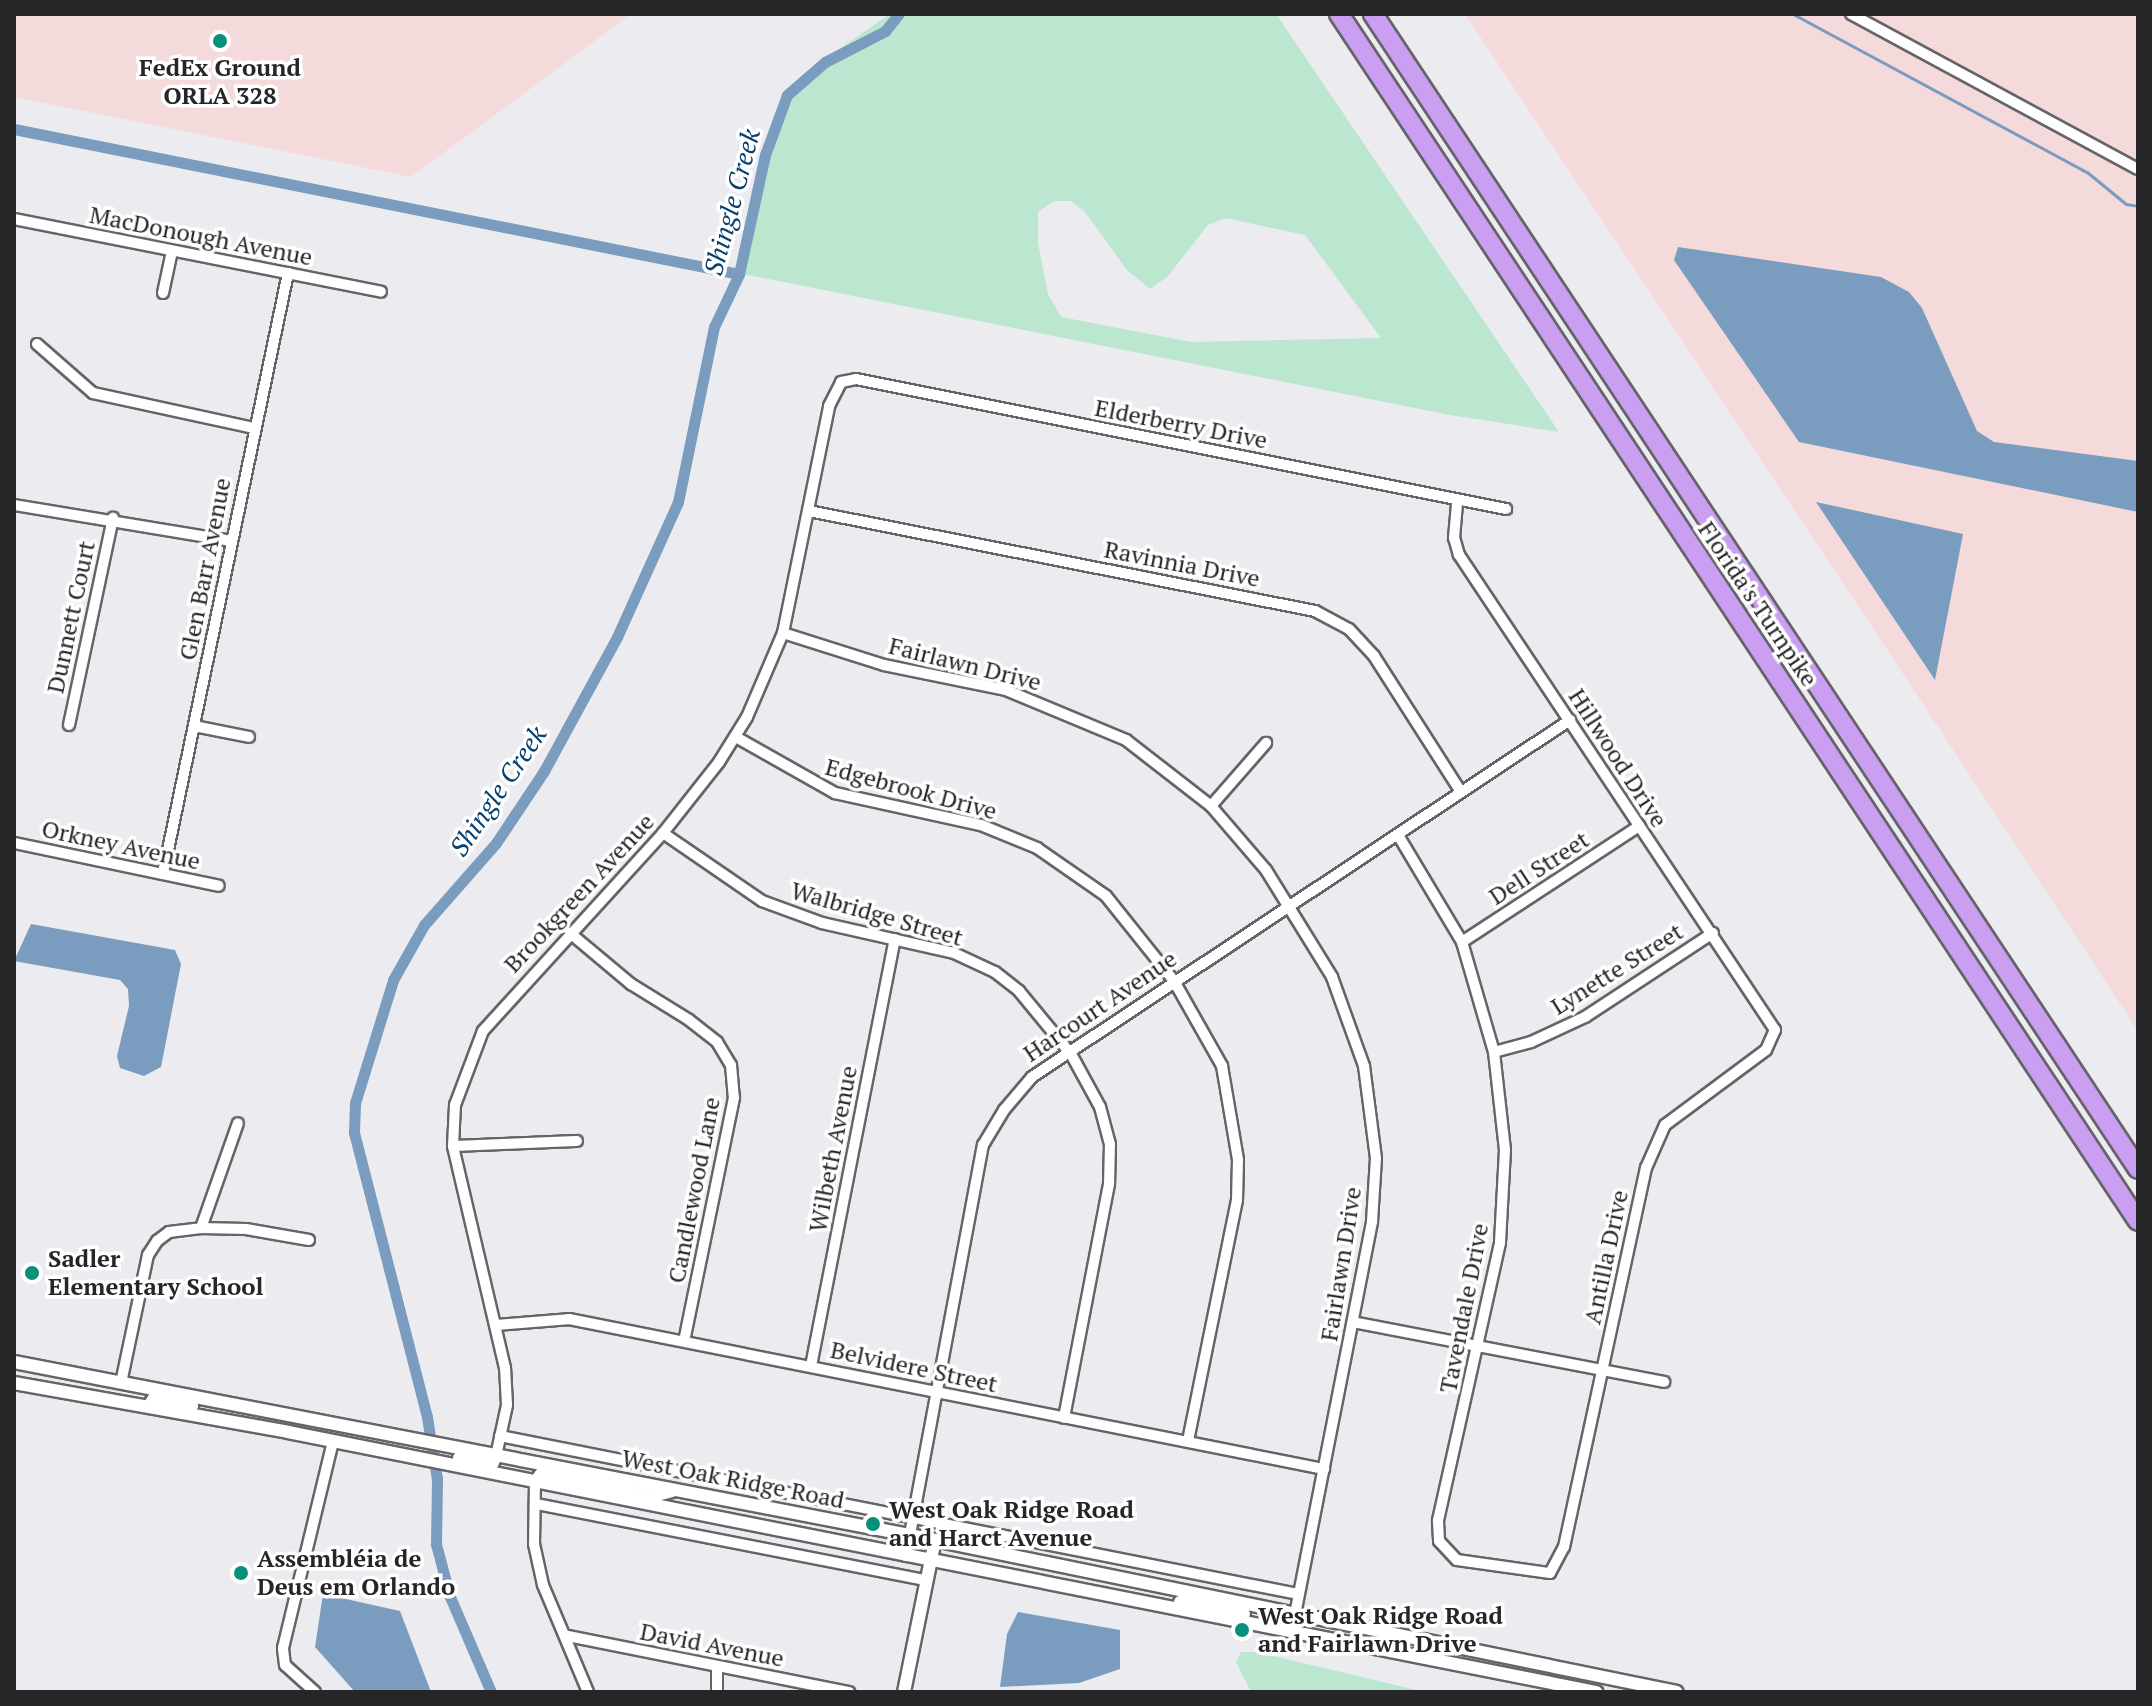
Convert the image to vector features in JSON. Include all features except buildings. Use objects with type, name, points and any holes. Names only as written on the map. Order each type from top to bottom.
[{"type":"highway","name":"Florida's Turnpike","points":[[1339,14],[2138,1221]]},
{"type":"highway","name":"Florida's Turnpike","points":[[1373,14],[2138,1169]]},
{"type":"street","points":[[1851,14],[2138,169]]},
{"type":"street","name":"MacDonough Avenue","points":[[14,219],[381,292]]},
{"type":"street","points":[[163,293],[172,251]]},
{"type":"street","name":"Glen Barr Avenue","points":[[163,874],[253,428],[288,273]]},
{"type":"street","points":[[37,344],[93,393],[253,428]]},
{"type":"street","name":"Elderberry Drive","points":[[849,379],[1506,509]]},
{"type":"street","name":"Brookgreen Avenue","points":[[496,1456],[505,1368],[453,1146],[455,1105],[483,1031],[663,833],[736,737],[783,633],[829,406],[833,392],[849,379]]},
{"type":"street","name":"Hillwood Drive","points":[[1457,500],[1454,538],[1459,555],[1775,1030]]},
{"type":"street","points":[[14,505],[113,518],[231,541]]},
{"type":"street","name":"Ravinnia Drive","points":[[809,511],[1315,611],[1349,629],[1374,656],[1461,792]]},
{"type":"street","name":"Dunnett Court","points":[[69,725],[113,518]]},
{"type":"street","name":"Fairlawn Drive","points":[[783,633],[884,665],[1006,690],[1067,712],[1126,740],[1211,806],[1292,908],[1332,977],[1364,1066],[1373,1109],[1372,1222],[1295,1614]]},
{"type":"street","name":"Harcourt Avenue","points":[[906,1556],[983,1145],[1032,1077],[1071,1054],[1174,981],[1292,908],[1570,720]]},
{"type":"street","points":[[194,726],[249,737]]},
{"type":"street","name":"Edgebrook Drive","points":[[736,737],[835,793],[981,825],[1037,848],[1106,896],[1174,981],[1222,1066],[1238,1160],[1237,1200],[1188,1441]]},
{"type":"street","points":[[1211,806],[1266,743]]},
{"type":"street","name":"Dell Street","points":[[1462,942],[1639,826]]},
{"type":"street","name":"Walbridge Street","points":[[663,833],[762,901],[822,923],[954,953],[995,972],[1019,991],[1071,1054],[1100,1107],[1110,1144],[1109,1184],[1064,1418]]},
{"type":"street","name":"Tavendale Drive","points":[[1398,835],[1462,942],[1494,1052],[1505,1150],[1500,1243],[1480,1346],[1438,1521],[1439,1541],[1457,1560],[1536,1575],[1550,1573],[1564,1547]]},
{"type":"street","name":"Orkney Avenue","points":[[14,843],[219,886]]},
{"type":"street","name":"Candlewood Lane","points":[[570,933],[631,984],[689,1020],[717,1042],[731,1065],[734,1098],[684,1341]]},
{"type":"street","name":"Lynette Street","points":[[1494,1052],[1531,1042],[1585,1017],[1713,933]]},
{"type":"street","name":"Wilbeth Avenue","points":[[811,1366],[895,939]]},
{"type":"street","name":"Antilla Drive","points":[[1564,1547],[1604,1370],[1632,1222],[1665,1125],[1766,1050],[1775,1030]]},
{"type":"street","points":[[201,1228],[238,1123]]},
{"type":"street","points":[[453,1146],[577,1141]]},
{"type":"street","points":[[121,1383],[148,1255],[169,1232],[201,1228],[246,1229],[309,1240]]},
{"type":"street","name":"Belvidere Street","points":[[495,1325],[569,1319],[1324,1469]]},
{"type":"street","points":[[1353,1322],[1664,1382]]},
{"type":"street","name":"West Oak Ridge Road","points":[[14,1362],[910,1535],[1634,1688],[1677,1692]]},
{"type":"street","points":[[14,1375],[28,1372],[76,1383],[86,1376]]},
{"type":"street","name":"West Oak Ridge Road","points":[[14,1383],[333,1441],[1596,1692]]},
{"type":"street","points":[[149,1406],[154,1398],[205,1409],[217,1402]]},
{"type":"street","points":[[500,1436],[1298,1594]]},
{"type":"street","points":[[315,1692],[285,1665],[283,1648],[333,1441]]},
{"type":"street","points":[[426,1460],[440,1455],[492,1464],[496,1456]]},
{"type":"street","points":[[588,1692],[568,1636],[543,1585],[534,1544],[535,1482],[541,1474],[650,1497],[675,1490]]},
{"type":"street","points":[[537,1504],[926,1580]]},
{"type":"street","points":[[904,1692],[935,1540]]},
{"type":"street","points":[[1169,1607],[1179,1602],[1198,1604],[1291,1624],[1295,1614]]},
{"type":"street","name":"David Avenue","points":[[568,1636],[849,1692]]},
{"type":"street","points":[[717,1666],[717,1692]]},
{"type":"shaded area","points":[[14,14],[631,14],[411,177],[14,97]]},
{"type":"shaded area","points":[[1465,14],[2138,14],[2138,1031],[1890,654]]},
{"type":"green space","points":[[890,14],[1276,14],[1559,432],[1450,415],[738,273],[771,134],[791,93],[819,63]],"holes":[[[1054,201],[1071,201],[1085,212],[1127,270],[1150,289],[1168,276],[1208,225],[1226,218],[1305,235],[1381,338],[1191,342],[1061,317],[1048,294],[1038,243],[1038,212]]]},
{"type":"green space","points":[[1241,1652],[1256,1652],[1425,1692],[1251,1692],[1236,1662]]},
{"type":"water","points":[[1678,247],[1881,277],[1909,292],[1922,308],[1977,431],[1994,442],[2138,461],[2138,512],[1799,442],[1674,260]]},
{"type":"water","points":[[1816,502],[1963,534],[1935,680]]},
{"type":"water","points":[[31,924],[175,950],[181,964],[161,1067],[144,1076],[120,1068],[117,1056],[129,1006],[128,989],[120,980],[14,961]]},
{"type":"water","points":[[323,1594],[400,1611],[431,1692],[355,1692],[315,1647]]},
{"type":"water","points":[[1018,1612],[1120,1630],[1120,1669],[1079,1683],[1000,1687],[1007,1634]]},
{"type":"waterway","name":"Shingle Creek","points":[[491,1692],[450,1597],[436,1544],[437,1479],[427,1417],[354,1132],[355,1103],[393,980],[424,925],[496,843],[544,771],[617,637],[678,502],[714,327],[739,274],[765,155],[787,95],[825,62],[885,31],[899,14]]},
{"type":"waterway","points":[[1793,14],[2087,172],[2126,204],[2138,206]]},
{"type":"waterway","points":[[14,129],[739,274]]},
{"type":"place","name":"FedEx Ground ORLA 328","points":[[220,41]]},
{"type":"place","name":"Sadler Elementary School","points":[[32,1273]]},
{"type":"place","name":"West Oak Ridge Road and Harct Avenue","points":[[873,1524]]},
{"type":"place","name":"Assembléia de Deus em Orlando","points":[[241,1573]]},
{"type":"place","name":"West Oak Ridge Road and Fairlawn Drive","points":[[1242,1630]]}]
